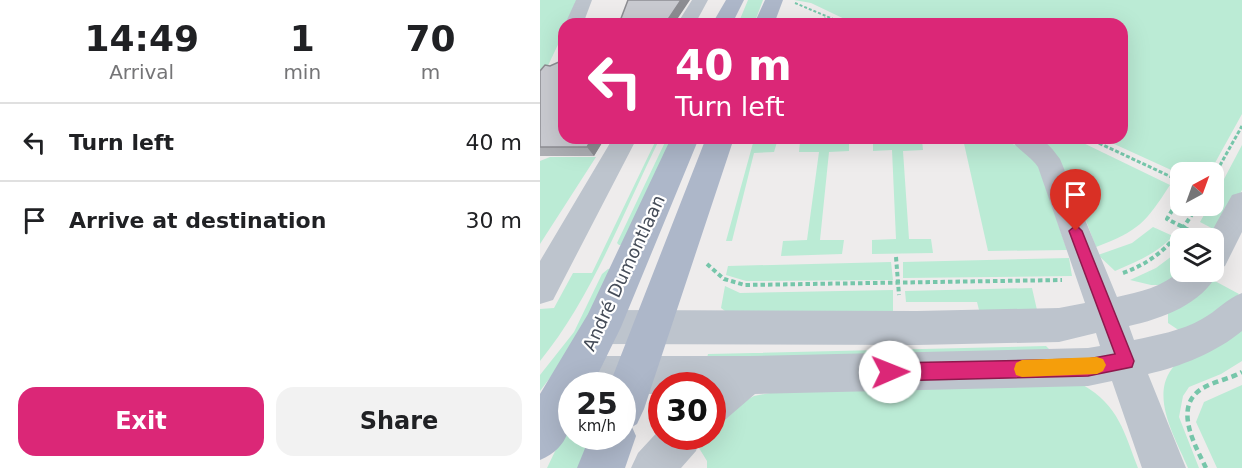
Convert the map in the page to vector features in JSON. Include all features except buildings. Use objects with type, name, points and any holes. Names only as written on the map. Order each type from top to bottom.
[{"type":"main road","points":[[725,18],[735,0]]},
{"type":"main road","points":[[769,18],[783,1]]},
{"type":"main road","name":"André Dumontlaan","points":[[577,372],[602,327],[682,144]]},
{"type":"main road","name":"André Dumontlaan","points":[[636,372],[651,328],[734,144]]},
{"type":"main road","name":"André Dumontlaan","points":[[540,437],[558,405]]},
{"type":"main road","points":[[601,468],[608,450]]},
{"type":"street","points":[[576,18],[584,0]]},
{"type":"street","points":[[690,18],[700,0]]},
{"type":"street","points":[[541,290],[622,144]]},
{"type":"street","points":[[1031,144],[1040,150],[1051,166],[1126,361],[1164,468]]},
{"type":"street","points":[[1224,238],[1242,203]]},
{"type":"street","points":[[602,327],[917,328],[1059,325],[1150,306],[1191,282]]},
{"type":"street","points":[[636,391],[749,375],[1088,367],[1165,352],[1215,331],[1242,309]]},
{"type":"street","points":[[726,392],[749,375]]},
{"type":"street","points":[[653,468],[669,450]]},
{"type":"path","points":[[783,1],[801,4],[829,17]]},
{"type":"path","points":[[1222,162],[1242,126]]},
{"type":"path","points":[[1101,144],[1170,177]]},
{"type":"path","points":[[1170,214],[1167,219],[1184,227]]},
{"type":"path","points":[[707,264],[724,279],[745,285],[1094,279],[1124,272],[1152,261],[1172,245],[1191,216]]},
{"type":"path","points":[[896,257],[900,302]]},
{"type":"path","points":[[1206,468],[1187,421],[1189,399],[1199,390],[1242,372]]},
{"type":"green space","points":[[540,0],[579,0],[571,18],[558,18],[558,45],[544,74],[540,75]]},
{"type":"green space","points":[[748,0],[763,0],[756,18],[740,18]]},
{"type":"green space","points":[[794,0],[1242,0],[1242,114],[1216,162],[1170,162],[1170,169],[1114,144],[1128,144],[1128,18],[842,18],[811,3]]},
{"type":"green space","points":[[654,144],[657,144],[591,282],[558,337],[540,361],[540,309],[554,308],[573,273],[592,273]]},
{"type":"green space","points":[[664,144],[672,144],[626,245],[617,243]]},
{"type":"green space","points":[[753,144],[776,144],[774,152],[754,153],[732,241],[726,241]]},
{"type":"green space","points":[[800,144],[849,144],[849,151],[829,152],[820,240],[844,240],[842,254],[781,256],[783,241],[807,240],[819,152],[799,152]]},
{"type":"green space","points":[[873,144],[922,144],[923,150],[903,151],[909,239],[931,239],[933,253],[872,254],[872,240],[896,239],[892,150],[873,151]]},
{"type":"green space","points":[[964,144],[1012,144],[1023,148],[1036,159],[1067,250],[988,251]]},
{"type":"green space","points":[[1046,144],[1085,144],[1170,185],[1140,224],[1122,236],[1096,247],[1073,187],[1057,157]]},
{"type":"green space","points":[[1242,145],[1242,190],[1223,228],[1211,228],[1200,222],[1203,216],[1224,216],[1224,179]]},
{"type":"green space","points":[[550,157],[596,157],[540,244],[540,161]]},
{"type":"green space","points":[[1153,227],[1170,235],[1170,239],[1154,252],[1115,271],[1098,255],[1132,243]]},
{"type":"green space","points":[[1069,258],[1072,276],[903,278],[903,262]]},
{"type":"green space","points":[[1170,258],[1170,282],[1173,282],[1171,285],[1151,285],[1130,280],[1156,268]]},
{"type":"green space","points":[[891,262],[893,280],[746,281],[726,275],[728,266]]},
{"type":"green space","points":[[615,268],[565,358],[540,391],[540,375],[574,332],[602,274],[608,269]]},
{"type":"green space","points":[[1211,282],[1217,282],[1239,294],[1225,310],[1180,331],[1168,323],[1168,310],[1198,293]]},
{"type":"green space","points":[[725,286],[740,293],[893,290],[893,311],[725,311],[721,308]]},
{"type":"green space","points":[[1032,288],[1037,310],[979,310],[977,302],[906,302],[905,291]]},
{"type":"green space","points":[[1242,327],[1242,361],[1221,374],[1189,387],[1183,396],[1179,417],[1199,468],[1188,468],[1166,416],[1164,389],[1167,376],[1175,365]]},
{"type":"green space","points":[[1046,346],[1051,351],[705,365],[708,354]]},
{"type":"green space","points":[[1083,385],[1095,393],[1113,411],[1124,431],[1138,468],[707,468],[707,461],[700,450],[726,450],[726,411],[754,396],[791,389]]},
{"type":"green space","points":[[1242,385],[1242,468],[1217,468],[1196,422],[1204,402]]},
{"type":"green space","points":[[558,445],[558,450],[591,450],[583,468],[547,468]]},
{"type":"slow traffic","points":[[1022,369],[1097,365]]},
{"type":"route","points":[[890,372],[1088,367],[1126,361],[1076,231]]}]
